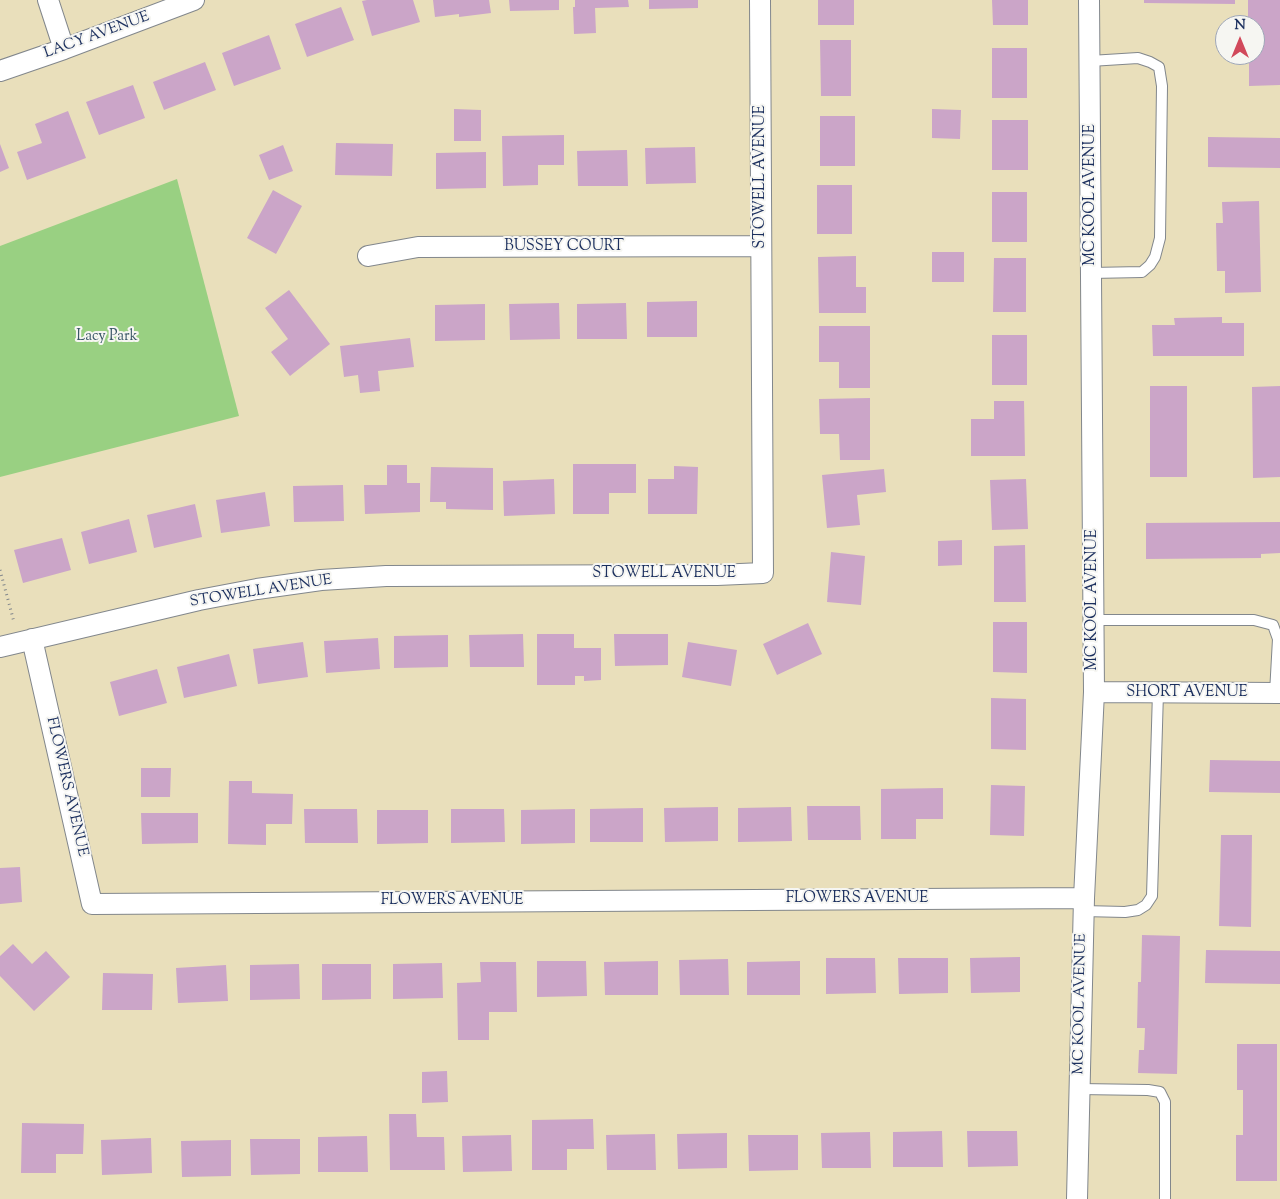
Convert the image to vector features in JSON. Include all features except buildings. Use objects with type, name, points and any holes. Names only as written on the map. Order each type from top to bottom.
[{"type":"street","points":[[48,0],[64,49]]},
{"type":"street","name":"LACY AVENUE","points":[[0,72],[194,0]]},
{"type":"street","name":"STOWELL AVENUE","points":[[17,643],[199,600],[321,580],[386,576],[717,575],[763,573],[760,0]]},
{"type":"street","name":"MC KOOL AVENUE","points":[[1077,1199],[1084,904],[1094,692],[1089,0]]},
{"type":"street","name":"BUSSEY COURT","points":[[368,256],[418,247],[761,246]]},
{"type":"street","name":"FLOWERS AVENUE","points":[[17,643],[92,904],[1084,904]]},
{"type":"street","name":"SHORT AVENUE","points":[[1094,692],[1277,693]]},
{"type":"lane","points":[[1090,61],[1138,58],[1150,62],[1159,68],[1162,86],[1160,238],[1155,257],[1150,266],[1142,272],[1091,273]]},
{"type":"lane","points":[[1094,620],[1254,620],[1273,625],[1278,639],[1277,693]]},
{"type":"lane","points":[[1084,904],[1125,912],[1138,910],[1146,905],[1152,896],[1158,692]]},
{"type":"lane","points":[[1079,1089],[1148,1090],[1160,1092],[1165,1102],[1165,1199]]},
{"type":"path","points":[[0,570],[17,643]]},
{"type":"green space","name":"Lacy Park","points":[[177,179],[239,416],[0,477],[0,246]]}]
